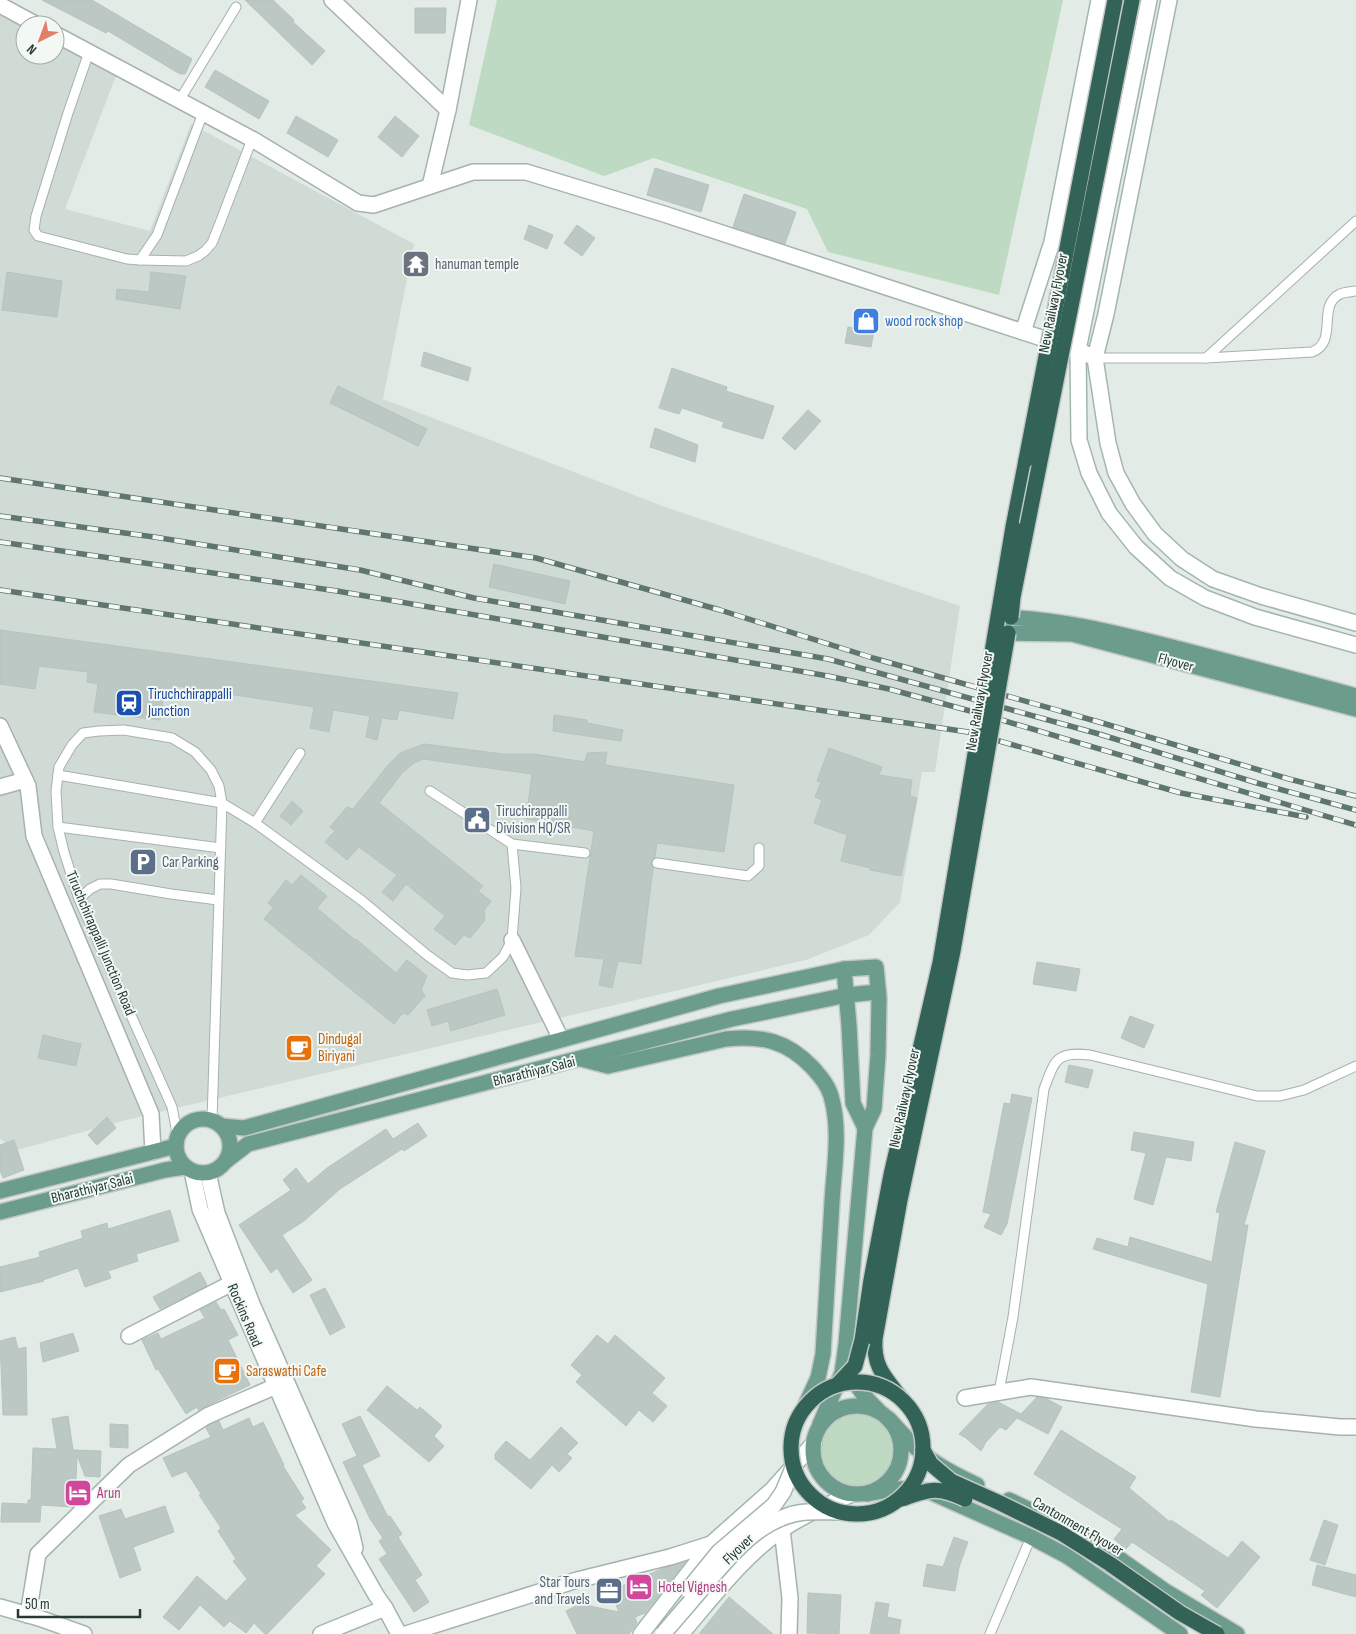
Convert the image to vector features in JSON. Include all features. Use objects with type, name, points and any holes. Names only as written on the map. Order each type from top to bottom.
[{"type":"highway","name":"New Railway Flyover","points":[[839,1383],[855,1366],[862,1340],[871,1280],[891,1175],[940,963],[1004,617],[1013,527],[1115,0]]},
{"type":"highway","name":"New Railway Flyover","points":[[1004,617],[1013,597],[1132,0]]},
{"type":"highway","name":"New Railway Flyover","points":[[903,1401],[878,1367],[874,1351],[875,1339],[900,1200],[954,951],[1001,633]]},
{"type":"highway","points":[[856,1381],[873,1384],[889,1390],[903,1401],[914,1415],[921,1432],[923,1450],[920,1469],[912,1486],[898,1500],[880,1510],[860,1515],[840,1512],[819,1503],[803,1488],[793,1468],[790,1446],[794,1424],[806,1404],[820,1392],[839,1383],[856,1381]]},
{"type":"highway","name":"Cantonment Flyover","points":[[923,1450],[931,1464],[950,1481],[1000,1503],[1061,1534],[1118,1569],[1180,1613],[1217,1634]]},
{"type":"highway","name":"Cantonment Flyover","points":[[898,1500],[926,1490],[940,1489],[975,1503],[1050,1538],[1090,1561],[1157,1609],[1197,1634]]},
{"type":"main road","name":"Flyover","points":[[1004,617],[1064,623],[1128,636],[1356,696]]},
{"type":"main road","name":"Flyover","points":[[1001,633],[1072,634],[1356,709]]},
{"type":"main road","name":"Bharathiyar Salai","points":[[216,1123],[244,1128],[719,996],[844,969],[876,967],[878,992],[847,995],[732,1019],[248,1144],[226,1161]]},
{"type":"main road","points":[[844,969],[854,1104],[865,1128]]},
{"type":"main road","points":[[878,992],[878,1055],[874,1109],[865,1128],[846,1344],[842,1374],[820,1424],[814,1443],[813,1457],[818,1471],[826,1482],[838,1490],[860,1494],[889,1489],[917,1488],[930,1492],[1031,1537],[1068,1556],[1180,1634]]},
{"type":"main road","points":[[580,1059],[608,1066],[726,1039],[761,1038],[776,1042],[793,1050],[821,1076],[830,1094],[836,1133],[823,1354],[818,1378],[806,1404]]},
{"type":"main road","points":[[204,1119],[216,1123],[226,1131],[230,1146],[226,1161],[215,1170],[200,1173],[189,1169],[180,1161],[177,1142],[181,1131],[187,1124],[195,1120],[204,1119]]},
{"type":"main road","name":"Bharathiyar Salai","points":[[0,1191],[153,1152],[177,1142]]},
{"type":"main road","name":"Bharathiyar Salai","points":[[0,1212],[164,1170],[189,1169]]},
{"type":"main road","points":[[846,1344],[852,1379],[860,1392],[917,1448],[950,1472],[1069,1529],[1114,1555],[1180,1600],[1237,1634]]},
{"type":"main road","points":[[820,1424],[838,1410],[852,1406],[866,1407],[884,1415],[899,1434],[902,1449],[900,1464],[893,1478],[881,1488],[860,1494]]},
{"type":"street","points":[[332,0],[448,110]]},
{"type":"street","points":[[430,186],[448,110],[469,0]]},
{"type":"street","points":[[1023,332],[1052,242],[1099,0]]},
{"type":"street","points":[[1149,0],[1078,350],[1079,440],[1089,472],[1109,513],[1136,547],[1170,578],[1205,598],[1255,616],[1356,645]]},
{"type":"street","points":[[1169,0],[1106,314],[1095,358],[1108,443],[1116,473],[1133,504],[1155,534],[1182,559],[1213,579],[1261,596],[1356,623]]},
{"type":"street","points":[[0,5],[18,15]]},
{"type":"street","points":[[65,39],[252,140],[358,203],[374,205],[473,172],[526,172],[674,217],[1078,350],[1095,358]]},
{"type":"street","points":[[0,726],[28,786],[34,836],[151,1114],[153,1152]]},
{"type":"street","points":[[0,788],[25,780]]},
{"type":"street","points":[[512,940],[561,1039]]},
{"type":"street","name":"Rockins Road","points":[[189,1169],[200,1210],[335,1523],[399,1634]]},
{"type":"street","name":"Rockins Road","points":[[208,1172],[217,1212],[252,1304],[350,1523],[359,1564]]},
{"type":"street","points":[[129,1336],[232,1283]]},
{"type":"street","points":[[28,1615],[38,1554],[129,1465],[207,1416],[276,1386]]},
{"type":"street","points":[[965,1398],[1031,1386],[1256,1419],[1356,1427]]},
{"type":"street","points":[[641,1634],[711,1544],[772,1490],[814,1443]]},
{"type":"street","name":"Flyover","points":[[653,1634],[719,1552],[774,1505],[783,1492],[793,1468]]},
{"type":"street","points":[[681,1634],[742,1564],[782,1529],[806,1515],[860,1494]]},
{"type":"street","name":"Flyover","points":[[663,1634],[735,1550],[755,1532],[775,1520],[788,1516],[814,1512],[840,1512]]},
{"type":"street","points":[[782,1529],[790,1598],[789,1634]]},
{"type":"street","points":[[711,1544],[742,1564]]},
{"type":"street","points":[[406,1634],[577,1580],[670,1557],[711,1544]]},
{"type":"street","points":[[0,1607],[84,1634]]},
{"type":"street","points":[[321,1634],[338,1631],[385,1608]]},
{"type":"lane","points":[[179,101],[236,7]]},
{"type":"lane","points":[[89,52],[36,216],[34,230],[38,236],[127,259],[186,261],[198,256],[212,243],[252,140]]},
{"type":"lane","points":[[140,260],[157,235],[203,113]]},
{"type":"lane","points":[[1206,358],[1356,221]]},
{"type":"lane","points":[[1095,358],[1206,358],[1312,352],[1319,349],[1324,343],[1329,306],[1334,298],[1356,291]]},
{"type":"lane","name":"Tiruchchirappalli Junction Road","points":[[177,1142],[172,1107],[79,900],[58,827],[56,792],[59,767],[72,745],[83,733],[99,730],[124,730],[172,738],[195,752],[211,770],[219,786],[222,803],[221,875],[218,900],[216,1123]]},
{"type":"lane","points":[[256,822],[300,753]]},
{"type":"lane","points":[[58,775],[222,803],[256,822],[362,900],[452,973],[467,975],[486,972],[503,957],[512,940],[516,888],[512,844]]},
{"type":"lane","points":[[430,791],[512,844],[585,853]]},
{"type":"lane","points":[[58,827],[220,848]]},
{"type":"lane","points":[[657,863],[738,873],[748,876],[759,866],[759,848]]},
{"type":"lane","points":[[79,900],[90,889],[100,884],[218,900]]},
{"type":"lane","points":[[999,1392],[1013,1317],[1044,1089],[1052,1066],[1061,1056],[1075,1053],[1090,1055],[1257,1096],[1280,1096],[1304,1090],[1356,1066]]},
{"type":"lane","points":[[990,1634],[1031,1537]]},
{"type":"shaded area","points":[[0,12],[15,20],[15,65],[65,65],[65,46],[117,73],[65,209],[150,231],[191,124],[414,244],[383,399],[668,508],[960,606],[935,772],[922,772],[900,902],[869,935],[806,960],[130,1119],[17,1150],[0,1139]]},
{"type":"green space","points":[[497,0],[1063,0],[999,295],[828,252],[807,209],[654,158],[604,176],[469,125]]},
{"type":"green space","points":[[858,1412],[879,1418],[889,1428],[895,1449],[889,1470],[879,1480],[858,1486],[837,1480],[827,1470],[821,1449],[827,1428],[837,1418]]},
{"type":"building","points":[[42,0],[92,0],[192,59],[185,74],[180,74],[108,31],[106,33]]},
{"type":"building","points":[[245,0],[273,0],[294,20],[293,22],[325,51],[312,65]]},
{"type":"building","points":[[415,8],[446,8],[445,33],[415,33]]},
{"type":"building","points":[[215,70],[269,101],[259,119],[205,87]]},
{"type":"building","points":[[296,116],[338,140],[328,157],[287,133]]},
{"type":"building","points":[[395,116],[419,136],[402,157],[378,137]]},
{"type":"building","points":[[655,168],[709,185],[701,212],[647,195]]},
{"type":"building","points":[[744,194],[796,212],[785,244],[733,227]]},
{"type":"building","points":[[529,225],[553,235],[547,249],[524,239]]},
{"type":"building","points":[[577,225],[595,238],[582,256],[564,243]]},
{"type":"building","points":[[7,272],[62,281],[57,317],[2,310]]},
{"type":"building","points":[[151,272],[186,276],[180,309],[116,299],[117,289],[149,292]]},
{"type":"building","points":[[848,327],[874,331],[871,347],[845,343]]},
{"type":"building","points":[[424,352],[471,368],[468,381],[421,366]]},
{"type":"building","points":[[672,368],[727,387],[726,391],[774,406],[763,439],[722,427],[724,422],[682,408],[679,414],[659,408]]},
{"type":"building","points":[[338,386],[427,429],[418,446],[330,403]]},
{"type":"building","points":[[808,410],[821,421],[795,450],[782,438]]},
{"type":"building","points":[[655,428],[698,445],[695,462],[650,447]]},
{"type":"building","points":[[494,564],[570,581],[565,604],[489,587]]},
{"type":"building","points":[[0,630],[458,693],[453,719],[399,710],[397,720],[382,718],[377,740],[366,737],[370,716],[333,710],[329,732],[310,728],[314,707],[176,686],[174,695],[164,694],[160,720],[94,712],[98,684],[87,682],[88,672],[39,666],[35,689],[0,684]]},
{"type":"building","points":[[554,715],[587,720],[587,723],[623,730],[621,741],[553,731]]},
{"type":"building","points":[[424,744],[503,754],[534,754],[585,762],[587,753],[607,752],[605,765],[734,785],[724,852],[657,843],[655,857],[651,863],[653,868],[641,964],[618,961],[612,988],[599,985],[604,959],[575,956],[594,831],[526,819],[532,774],[423,759],[414,763],[403,772],[379,803],[483,886],[478,891],[491,901],[484,911],[485,920],[470,938],[464,935],[455,945],[434,929],[445,916],[406,884],[393,901],[382,892],[397,875],[359,847],[347,860],[325,842],[335,831],[330,827],[347,807],[353,809],[400,753]]},
{"type":"building","points":[[829,748],[882,767],[879,775],[912,780],[910,796],[917,798],[901,876],[870,870],[870,868],[841,861],[847,835],[814,823],[822,800],[815,797],[821,782],[817,781]]},
{"type":"building","points":[[292,801],[303,811],[291,825],[280,816]]},
{"type":"building","points":[[301,875],[327,896],[317,908],[396,973],[407,960],[427,976],[421,990],[425,996],[408,1015],[403,1013],[394,1024],[264,919],[273,908],[268,903],[286,880],[292,885]]},
{"type":"building","points":[[1037,962],[1080,969],[1076,991],[1033,984]]},
{"type":"building","points":[[497,989],[505,1015],[451,1031],[448,1021],[432,1026],[427,1010]]},
{"type":"building","points":[[1130,1016],[1154,1025],[1144,1048],[1121,1038]]},
{"type":"building","points":[[43,1035],[81,1044],[76,1066],[38,1058]]},
{"type":"building","points":[[1069,1065],[1093,1070],[1088,1088],[1065,1082]]},
{"type":"building","points":[[1012,1094],[1032,1098],[1007,1224],[1001,1235],[984,1227],[991,1214],[983,1212],[1004,1103],[1010,1104]]},
{"type":"building","points":[[107,1117],[116,1128],[97,1145],[88,1135]]},
{"type":"building","points":[[418,1123],[427,1136],[404,1151],[402,1149],[340,1189],[304,1221],[282,1235],[312,1280],[293,1293],[277,1268],[271,1273],[239,1225],[291,1190],[283,1180],[296,1168],[308,1184],[327,1168],[386,1129],[393,1139]]},
{"type":"building","points":[[1134,1132],[1194,1142],[1191,1161],[1166,1157],[1153,1205],[1134,1199],[1146,1153],[1131,1150]]},
{"type":"building","points":[[14,1140],[24,1170],[3,1178],[0,1170],[0,1145]]},
{"type":"building","points":[[1235,1142],[1265,1151],[1244,1225],[1248,1225],[1220,1397],[1191,1392],[1208,1284],[1093,1249],[1097,1238],[1128,1247],[1130,1237],[1212,1262],[1220,1213],[1216,1212]]},
{"type":"building","points":[[170,1210],[179,1241],[136,1254],[138,1261],[108,1271],[111,1278],[85,1287],[78,1268],[44,1281],[0,1292],[0,1267],[40,1257],[39,1252],[83,1238],[81,1231],[107,1223],[108,1229]]},
{"type":"building","points":[[200,1272],[206,1286],[160,1309],[153,1297]]},
{"type":"building","points":[[325,1288],[345,1327],[330,1335],[310,1295]]},
{"type":"building","points":[[216,1302],[221,1310],[224,1309],[238,1335],[228,1340],[250,1385],[198,1410],[197,1407],[186,1414],[158,1369],[156,1370],[142,1340],[158,1333],[161,1339],[205,1318],[200,1310]]},
{"type":"building","points":[[73,1333],[79,1351],[43,1362],[40,1343]]},
{"type":"building","points":[[597,1335],[608,1344],[615,1335],[665,1378],[652,1393],[667,1406],[653,1422],[639,1410],[626,1426],[576,1382],[582,1375],[571,1365]]},
{"type":"building","points":[[15,1337],[18,1349],[26,1347],[27,1415],[3,1415],[0,1341]]},
{"type":"building","points":[[387,1386],[417,1410],[420,1407],[442,1426],[434,1436],[444,1446],[429,1462],[367,1410]]},
{"type":"building","points":[[1037,1397],[1047,1399],[1062,1407],[1048,1434],[1017,1418],[1006,1430],[1000,1427],[986,1442],[981,1451],[959,1434],[988,1404],[998,1402],[1021,1414]]},
{"type":"building","points":[[68,1416],[73,1450],[101,1451],[100,1477],[85,1476],[77,1455],[75,1505],[73,1507],[41,1505],[40,1522],[1,1522],[2,1503],[28,1504],[28,1500],[31,1500],[33,1448],[57,1449],[52,1419]]},
{"type":"building","points":[[360,1416],[380,1456],[362,1465],[388,1517],[390,1516],[402,1534],[398,1537],[422,1575],[415,1580],[429,1602],[414,1612],[379,1559],[387,1554],[379,1541],[383,1538],[370,1519],[343,1462],[357,1456],[342,1424]]},
{"type":"building","points":[[249,1418],[253,1427],[263,1422],[283,1466],[304,1499],[301,1501],[306,1508],[295,1515],[331,1550],[316,1566],[325,1574],[267,1634],[254,1623],[246,1633],[230,1621],[224,1627],[200,1605],[179,1630],[163,1617],[197,1576],[226,1601],[247,1579],[233,1561],[236,1559],[218,1531],[221,1528],[186,1471],[172,1477],[163,1458],[211,1437],[206,1428],[211,1424],[219,1421],[223,1430]]},
{"type":"building","points":[[110,1424],[128,1425],[128,1448],[110,1447]]},
{"type":"building","points":[[561,1427],[578,1443],[567,1454],[572,1458],[559,1472],[552,1465],[531,1489],[495,1459],[495,1454],[506,1441],[530,1460]]},
{"type":"building","points":[[1061,1430],[1136,1477],[1129,1488],[1170,1522],[1171,1520],[1228,1558],[1242,1541],[1260,1557],[1217,1608],[1201,1595],[1205,1591],[1132,1542],[1126,1549],[1114,1539],[1122,1529],[1034,1474]]},
{"type":"building","points":[[165,1506],[174,1532],[133,1547],[141,1570],[120,1578],[99,1516],[121,1509],[125,1519]]},
{"type":"building","points":[[1324,1520],[1338,1525],[1325,1565],[1310,1560]]},
{"type":"building","points":[[954,1537],[968,1542],[959,1567],[955,1591],[923,1586],[927,1564],[943,1567]]},
{"type":"building","points":[[685,1562],[645,1613],[635,1617],[637,1623],[629,1634],[577,1634],[566,1611],[580,1604],[619,1612],[610,1591],[664,1568]]},
{"type":"building","points":[[1317,1565],[1356,1575],[1356,1597],[1312,1585]]},
{"type":"building","points":[[808,1593],[841,1595],[839,1634],[807,1633]]},
{"type":"building","points":[[729,1597],[773,1634],[699,1634]]},
{"type":"building","points":[[876,1602],[889,1604],[887,1617],[901,1620],[899,1634],[870,1634]]},
{"type":"railway","points":[[0,478],[536,558],[720,610],[873,658],[1099,722],[1289,779],[1356,796]]},
{"type":"railway","points":[[0,516],[154,537],[360,570],[474,598],[828,659],[1099,734],[1257,783],[1356,810]]},
{"type":"railway","points":[[0,542],[337,591],[828,676],[889,689],[985,715],[1356,825]]},
{"type":"railway","points":[[0,590],[968,732],[1181,793],[1306,817]]},
{"type":"place","name":"hanuman temple","points":[[416,264]]},
{"type":"place","name":"wood rock shop","points":[[866,321]]},
{"type":"place","name":"Tiruchchirappalli Junction","points":[[129,703]]},
{"type":"place","name":"Tiruchirappalli Division HQ/SR","points":[[477,820]]},
{"type":"place","name":"Car Parking","points":[[143,862]]},
{"type":"place","name":"Dindugal Biriyani","points":[[299,1048]]},
{"type":"place","name":"Saraswathi Cafe","points":[[227,1371]]},
{"type":"place","name":"Arun","points":[[78,1493]]},
{"type":"place","name":"Hotel Vignesh","points":[[639,1587]]},
{"type":"place","name":"Star Tours and Travels","points":[[609,1591]]}]
